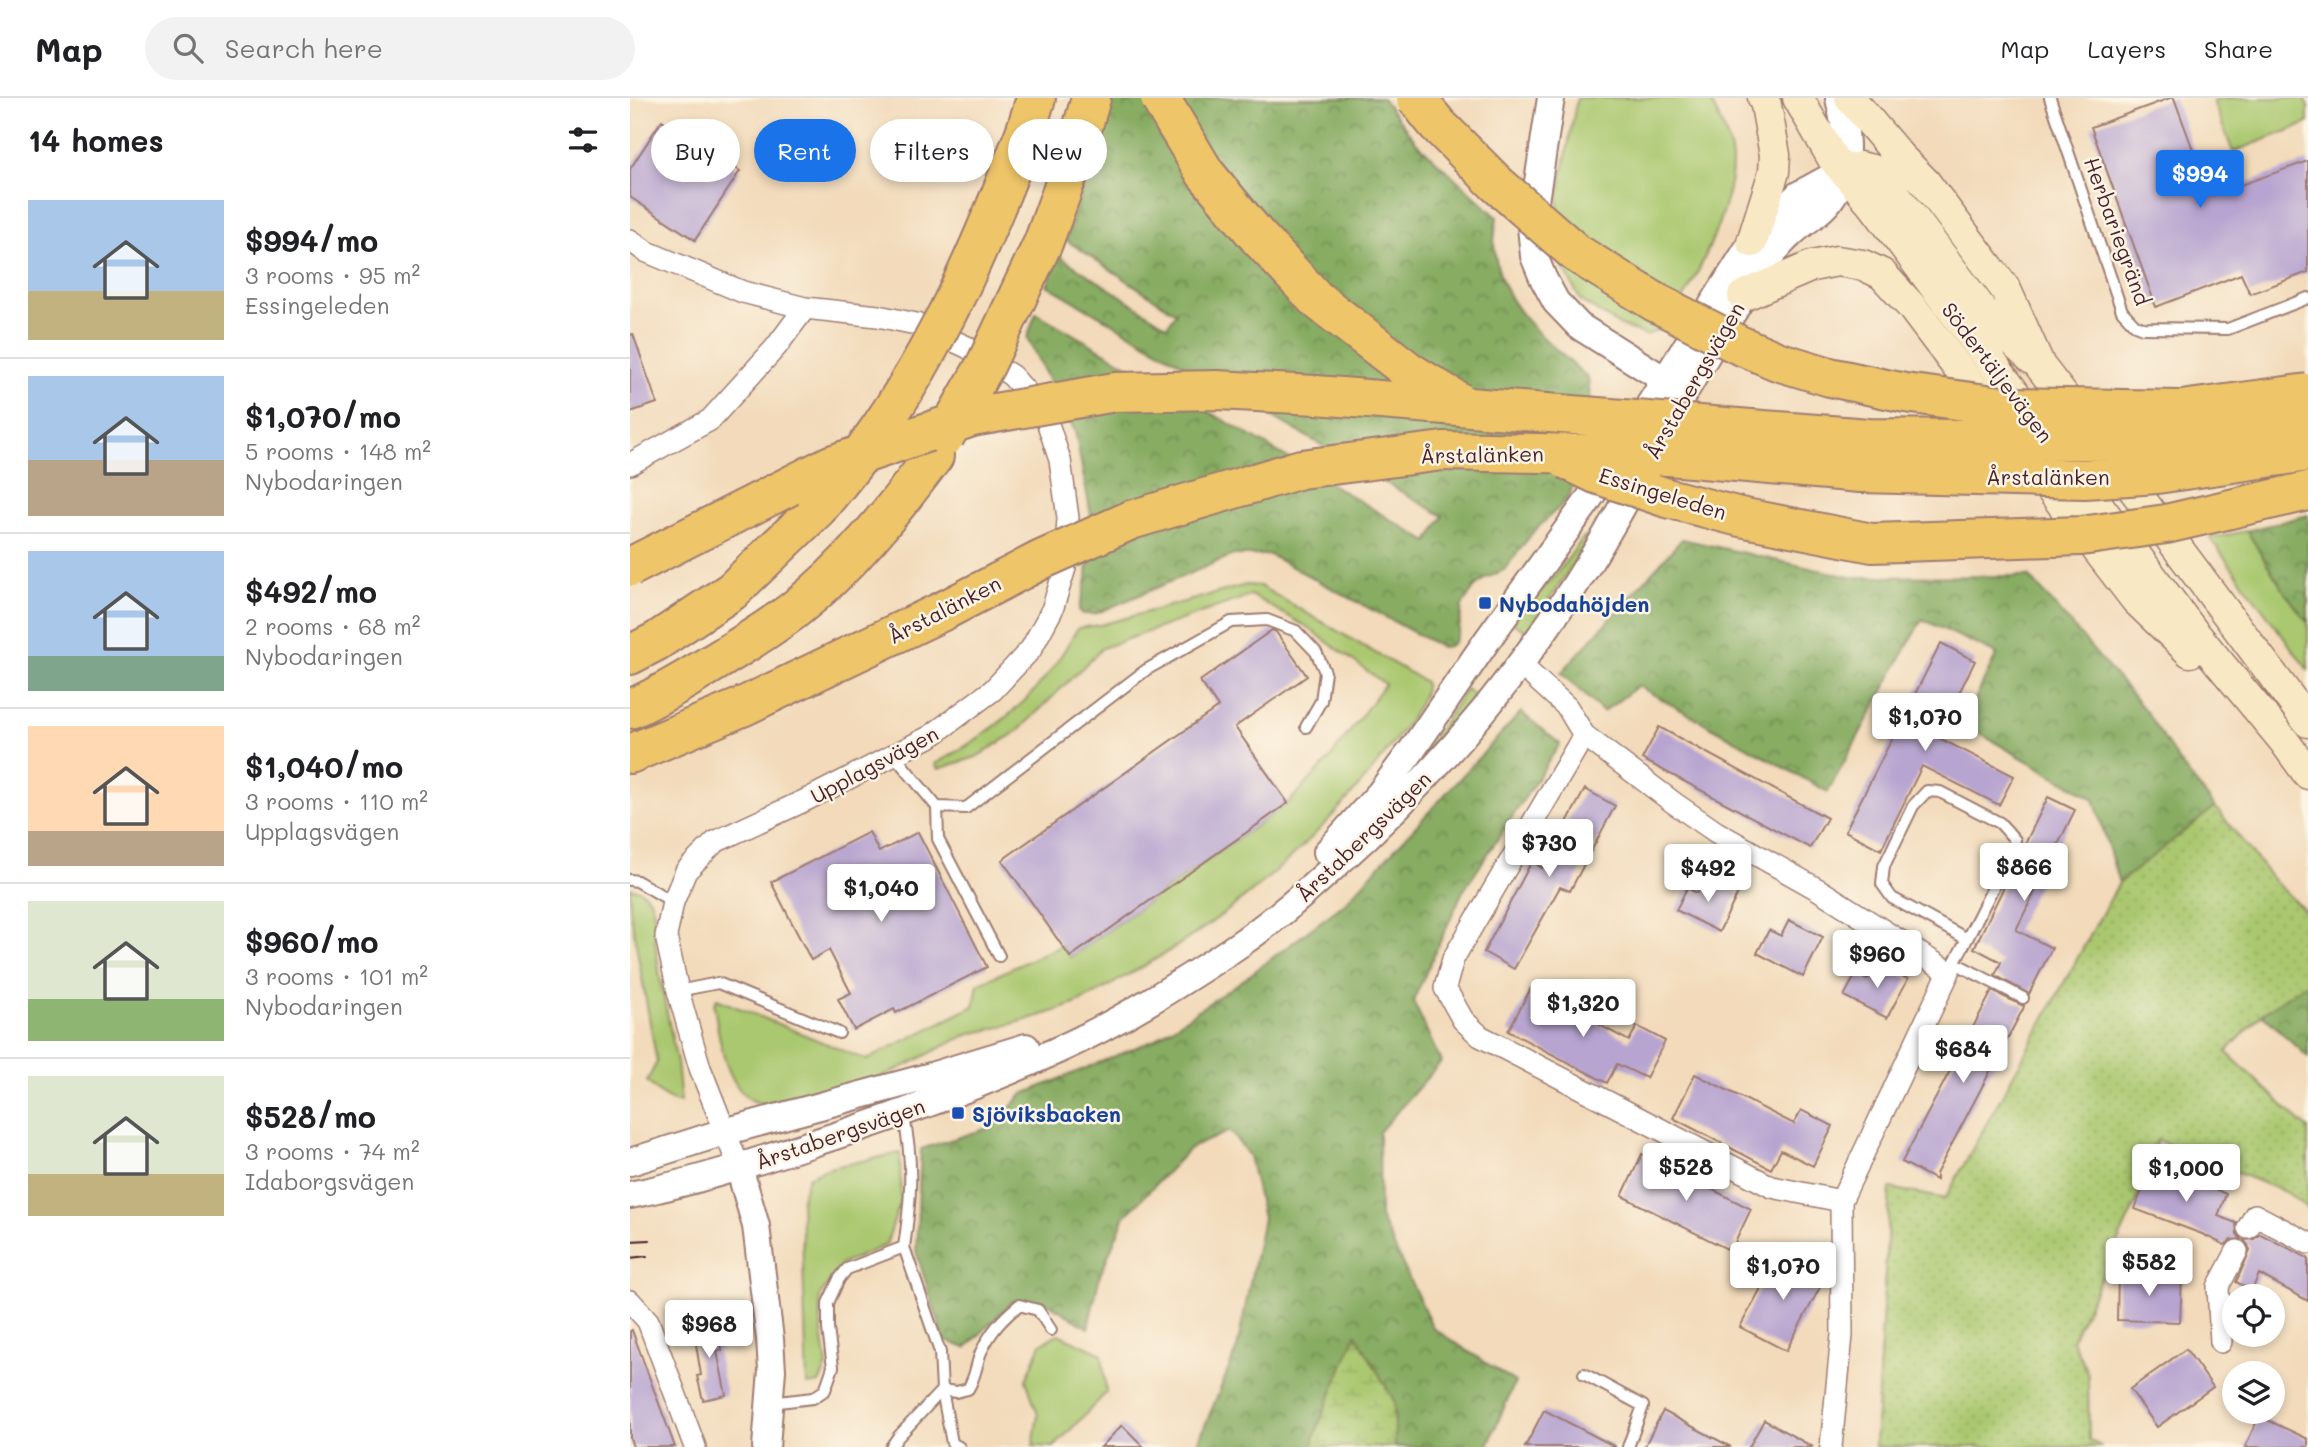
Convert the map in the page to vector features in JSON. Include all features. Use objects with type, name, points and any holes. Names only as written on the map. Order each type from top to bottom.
[{"type":"highway","points":[[630,709],[725,656],[794,609],[846,563],[892,513],[934,456],[986,364],[1043,243],[1072,164],[1091,98]]},
{"type":"highway","name":"Essingeleden","points":[[1160,98],[1205,173],[1258,237],[1316,299],[1410,372],[1501,427],[1607,478],[1667,498],[1740,517],[1872,542],[2081,536],[2166,524],[2308,491]]},
{"type":"highway","points":[[1416,98],[1437,124],[1497,184],[1576,253],[1655,302],[1737,344],[1777,360],[1830,377],[1905,393],[2009,407],[2181,410],[2308,393]]},
{"type":"highway","points":[[630,655],[657,641],[732,591],[817,509],[871,442],[917,368],[958,291],[990,223],[1031,114]]},
{"type":"highway","name":"Årstalänken","points":[[630,567],[831,465],[972,417],[1115,392],[1217,390],[1316,395],[1869,438],[2156,441],[2308,422]]},
{"type":"highway","name":"Årstalänken","points":[[630,754],[742,707],[945,610],[1041,560],[1131,520],[1301,469],[1443,451],[1669,456],[1860,473],[2085,479],[2157,474],[2308,452]]},
{"type":"main road","points":[[1752,242],[1769,191],[1775,155],[1763,98]]},
{"type":"main road","name":"Södertäljevägen","points":[[1798,98],[1833,159],[1874,206],[2192,630],[2308,774]]},
{"type":"main road","name":"Södertäljevägen","points":[[1850,98],[1899,156],[1926,181],[2006,290],[2040,366],[2308,722]]},
{"type":"main road","points":[[1844,170],[1860,167],[1873,170],[1893,191],[1991,322],[2040,366]]},
{"type":"main road","points":[[1743,296],[1812,266],[1837,261],[1863,265],[1882,274],[1912,307],[2136,600],[2284,741]]},
{"type":"street","points":[[1552,98],[1531,227],[1534,256],[1556,302],[1579,326],[1674,387]]},
{"type":"street","name":"Årstabergsvägen","points":[[630,1162],[724,1132],[1022,1049],[1113,1009],[1170,975],[1228,935],[1334,847],[1412,750],[1585,505],[1771,255],[1793,231],[1816,216],[1835,192],[1846,158],[1845,123],[1839,98]]},
{"type":"street","name":"Årstabergsvägen","points":[[630,1195],[738,1167],[903,1114],[1060,1049],[1132,1011],[1232,949],[1286,909],[1405,802],[1498,696],[1574,587],[1615,522],[1674,387],[1752,242],[1798,195],[1844,170]]},
{"type":"street","name":"Upplagsvägen","points":[[630,240],[645,251],[743,292],[805,308],[878,316],[916,324],[967,346],[1012,376],[1044,412],[1060,460],[1068,518],[1065,568],[1052,610],[1031,649],[993,690],[931,736],[715,842],[685,871],[673,902],[666,936],[700,1068],[724,1132]]},
{"type":"street","points":[[630,464],[710,420],[776,347],[805,308]]},
{"type":"street","points":[[1488,639],[1567,707],[1584,735],[1674,803],[1716,832],[1952,968],[1841,1200],[1842,1335],[1831,1447]]},
{"type":"street","points":[[1584,735],[1453,959],[1445,988],[1463,1020],[1480,1036],[1772,1187],[1841,1200]]},
{"type":"street","points":[[724,1132],[752,1210],[758,1237],[772,1370],[766,1447]]},
{"type":"street","points":[[2248,1228],[2255,1215],[2308,1243]]},
{"type":"street","points":[[2221,1342],[2218,1287],[2237,1251]]},
{"type":"street","points":[[630,1301],[648,1321],[695,1447]]},
{"type":"lane","name":"Herbariegränd","points":[[2050,98],[2122,311],[2135,325],[2164,330],[2228,329],[2308,298]]},
{"type":"lane","points":[[937,807],[966,808],[1146,670],[1231,622],[1267,620],[1296,631],[1316,652],[1325,671],[1321,701],[1306,727]]},
{"type":"lane","points":[[894,755],[937,807],[938,839],[999,956]]},
{"type":"lane","points":[[1967,939],[1892,898],[1882,884],[1884,866],[1913,806],[1927,791],[1940,792],[2000,822],[2015,840],[2010,855],[1967,939],[1952,968],[2023,998]]},
{"type":"lane","points":[[630,880],[637,881],[673,902]]},
{"type":"lane","points":[[678,991],[718,983],[839,1033]]},
{"type":"lane","points":[[903,1114],[912,1176],[904,1247],[940,1352],[942,1390],[952,1443],[958,1447]]},
{"type":"lane","points":[[770,1403],[813,1398],[825,1390],[833,1367],[828,1303],[839,1279],[847,1269],[904,1247]]},
{"type":"lane","points":[[942,1390],[956,1392],[968,1389],[976,1376],[981,1354],[997,1324],[1019,1305],[1038,1310],[1051,1330]]},
{"type":"lane","points":[[1584,1374],[1643,1406],[1628,1447]]},
{"type":"lane","points":[[891,1447],[942,1390]]},
{"type":"green space","points":[[1111,98],[1382,98],[1417,143],[1497,217],[1494,244],[1497,266],[1504,286],[1526,320],[1588,378],[1593,431],[1568,499],[1534,531],[1504,570],[1484,579],[1474,588],[1462,606],[1459,631],[1449,646],[1441,647],[1270,555],[1233,555],[1095,614],[1083,614],[1079,610],[1087,579],[1091,515],[1075,431],[1027,338],[1036,313],[1246,433],[1428,542],[1443,516],[1047,285],[1059,256],[1167,326],[1176,313],[1066,240],[1084,182],[1107,182],[1107,119],[1104,119]]},
{"type":"green space","points":[[1577,98],[1709,98],[1728,139],[1732,157],[1730,183],[1709,248],[1676,310],[1663,326],[1646,335],[1621,326],[1581,301],[1562,265],[1558,198]]},
{"type":"green space","points":[[2220,98],[2305,98],[2308,123],[2233,152],[2213,101]]},
{"type":"green space","points":[[2308,515],[2308,623],[2282,588],[2247,531]]},
{"type":"green space","points":[[2247,531],[2282,588],[2308,623],[2308,670],[2210,538]]},
{"type":"green space","points":[[1586,537],[1588,541],[1528,632],[1512,623],[1552,580]]},
{"type":"green space","points":[[1682,539],[1850,577],[2029,576],[2145,710],[2180,763],[2275,882],[2308,914],[2308,1057],[2262,1014],[2226,1052],[2308,1129],[2308,1209],[2288,1193],[2157,1140],[2136,1203],[1875,1447],[1890,1188],[1946,1199],[2119,883],[2094,799],[1963,724],[1997,654],[1922,619],[1828,792],[1638,686],[1603,712],[1561,673]]},
{"type":"green space","points":[[1246,585],[1260,586],[1425,682],[1421,699],[1403,730],[1357,788],[1298,851],[1266,880],[1197,932],[1161,956],[1083,1000],[1037,1017],[970,1034],[894,1071],[846,1088],[784,1103],[756,1102],[745,1096],[737,1086],[725,1059],[714,1004],[717,999],[866,1060],[974,1006],[978,984],[1062,945],[1070,957],[1288,803],[1328,761],[1385,684],[1307,627],[1251,595],[1102,648],[1018,731],[976,757],[938,769],[935,764],[980,737],[1021,704],[1050,672],[1078,628],[1100,625]]},
{"type":"green space","points":[[1466,689],[1476,697],[1413,769]]},
{"type":"green space","points":[[1521,712],[1560,744],[1462,893],[1413,1001],[1441,1062],[1379,1132],[1380,1217],[1433,1328],[1515,1382],[1487,1447],[1395,1447],[1394,1401],[1356,1335],[1312,1447],[1196,1447],[1237,1349],[1263,1218],[1249,1156],[1230,1131],[1190,1148],[1125,1216],[1100,1275],[1088,1328],[1046,1302],[1013,1301],[966,1348],[944,1340],[916,1251],[921,1149],[992,1127],[1023,1094],[1154,1040],[1243,980],[1344,904]]},
{"type":"green space","points":[[2215,807],[2275,882],[2308,914],[2308,982],[2262,1014],[2226,1052],[2308,1129],[2308,1209],[2288,1193],[2157,1140],[2136,1203],[2072,1340],[2088,1374],[2089,1440],[2102,1447],[1875,1447],[1890,1188],[1945,1199],[2119,883]]},
{"type":"green space","points":[[630,888],[640,890],[650,899],[654,912],[660,978],[677,1063],[681,1102],[666,1098],[647,1081],[657,1062],[630,910]]},
{"type":"green space","points":[[900,1153],[901,1200],[886,1245],[842,1264],[820,1296],[820,1319],[827,1366],[819,1383],[807,1385],[801,1201],[808,1177],[829,1168]]},
{"type":"green space","points":[[1058,1334],[1102,1354],[1106,1393],[1054,1447],[1033,1446],[1038,1415],[1026,1380],[1041,1344]]},
{"type":"green space","points":[[1356,1334],[1394,1401],[1395,1447],[1312,1447],[1319,1424]]},
{"type":"building","points":[[2174,98],[2210,196],[2308,161],[2308,272],[2250,294],[2241,274],[2156,307],[2091,127]]},
{"type":"building","points":[[651,137],[651,182],[733,182],[695,240],[630,197],[630,169]]},
{"type":"building","points":[[633,334],[657,403],[630,412],[630,335]]},
{"type":"building","points":[[1272,630],[1307,676],[1235,727],[1288,803],[1070,957],[1002,860],[1218,707],[1200,681]]},
{"type":"building","points":[[1941,643],[1975,661],[1937,737],[2014,776],[1999,805],[1922,766],[1881,850],[1845,831]]},
{"type":"building","points":[[1659,727],[1827,818],[1810,848],[1642,759]]},
{"type":"building","points":[[1585,789],[1615,806],[1570,891],[1560,887],[1514,969],[1484,952],[1532,861],[1542,868]]},
{"type":"building","points":[[2048,797],[2075,810],[2016,930],[2052,948],[2029,994],[1995,975],[2001,962],[1974,948]]},
{"type":"building","points":[[869,832],[879,852],[918,832],[987,967],[896,1013],[894,1009],[854,1030],[838,999],[851,993],[829,950],[811,960],[771,882]]},
{"type":"building","points":[[1705,877],[1738,893],[1719,932],[1676,910],[1687,888],[1697,893]]},
{"type":"building","points":[[1789,920],[1823,937],[1803,977],[1757,953],[1769,930],[1781,936]]},
{"type":"building","points":[[1876,963],[1908,979],[1887,1018],[1844,996],[1856,974],[1867,980]]},
{"type":"building","points":[[1531,988],[1629,1041],[1637,1026],[1665,1041],[1646,1078],[1617,1064],[1607,1083],[1508,1031]]},
{"type":"building","points":[[1992,991],[2024,1006],[1936,1174],[1936,1180],[1902,1162]]},
{"type":"building","points":[[1695,1074],[1794,1124],[1801,1110],[1833,1126],[1813,1166],[1781,1150],[1771,1169],[1673,1118]]},
{"type":"building","points":[[1642,1154],[1751,1209],[1731,1251],[1622,1196]]},
{"type":"building","points":[[2152,1162],[2226,1194],[2218,1216],[2236,1223],[2237,1234],[2241,1239],[2231,1240],[2225,1245],[2135,1209]]},
{"type":"building","points":[[2260,1234],[2308,1258],[2308,1301],[2285,1288],[2285,1284],[2277,1284],[2259,1274],[2255,1284],[2236,1282],[2250,1251],[2244,1240],[2254,1239]]},
{"type":"building","points":[[1780,1253],[1825,1278],[1786,1351],[1740,1327]]},
{"type":"building","points":[[2118,1275],[2182,1277],[2180,1322],[2117,1320]]},
{"type":"building","points":[[718,1322],[722,1350],[717,1351],[726,1395],[703,1400],[697,1376],[701,1375],[693,1326]]},
{"type":"building","points":[[632,1330],[675,1447],[633,1447],[630,1438]]},
{"type":"building","points":[[2186,1349],[2213,1387],[2157,1427],[2130,1389]]},
{"type":"building","points":[[1544,1410],[1616,1447],[1525,1447]]},
{"type":"building","points":[[1663,1411],[1731,1447],[1644,1447]]},
{"type":"building","points":[[1764,1420],[1813,1447],[1749,1447]]},
{"type":"building","points":[[2255,1424],[2276,1424],[2308,1439],[2308,1447],[2245,1447]]},
{"type":"building","points":[[1122,1425],[1144,1447],[1101,1447]]},
{"type":"tram line","points":[[630,1241],[650,1240]]},
{"type":"tram line","points":[[630,1258],[647,1256]]},
{"type":"place","name":"Nybodahöjden","points":[[1485,603]]},
{"type":"place","name":"Sjöviksbacken","points":[[958,1113]]}]
